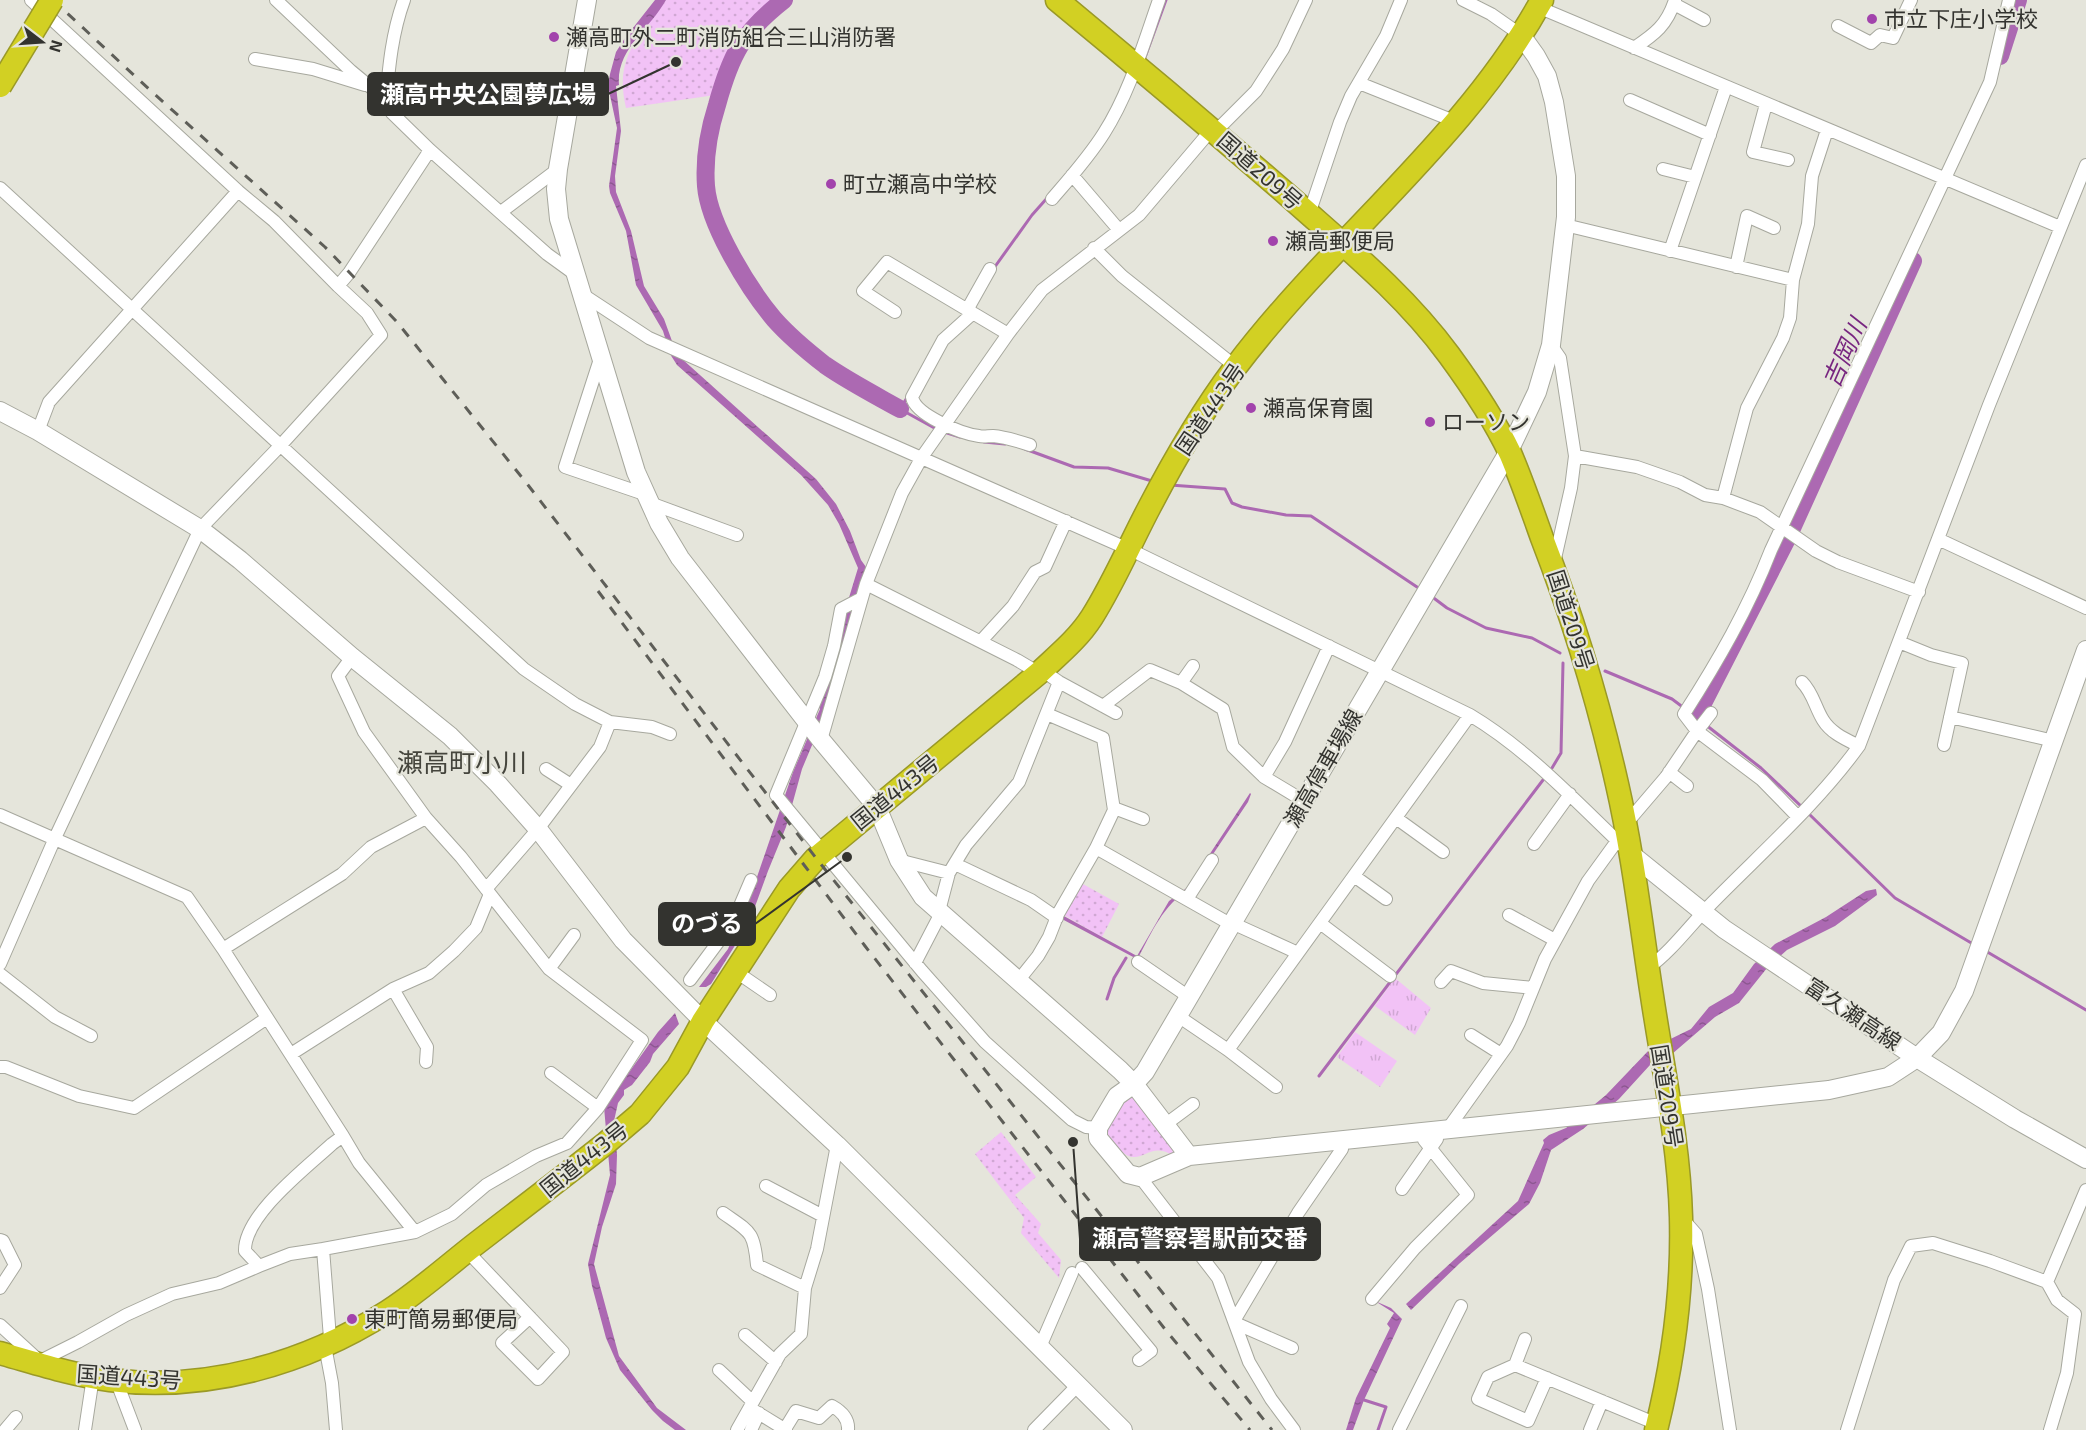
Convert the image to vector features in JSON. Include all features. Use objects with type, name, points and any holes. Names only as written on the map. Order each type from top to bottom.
[{"type":"highway","points":[[0,86],[52,0]]},
{"type":"highway","name":"国道209号","points":[[1057,0],[1214,130],[1400,296],[1448,354],[1478,398],[1509,451],[1553,567],[1592,682],[1648,968],[1669,1105],[1677,1158],[1681,1217],[1679,1305],[1676,1335],[1657,1427]]},
{"type":"highway","name":"国道443号","points":[[0,1353],[93,1377],[152,1382],[194,1381],[238,1374],[277,1364],[325,1346],[388,1311],[606,1143],[640,1114],[678,1067],[703,1021],[789,890],[823,851],[1046,675],[1092,617],[1162,484],[1205,410],[1236,367],[1292,300],[1485,86],[1521,35],[1540,3]]},
{"type":"street","points":[[1,957],[200,529],[280,446],[381,335],[367,313],[274,221],[238,191],[31,0]]},
{"type":"street","points":[[276,0],[386,100],[393,113],[430,150],[547,254],[576,275]]},
{"type":"street","points":[[386,100],[394,31],[404,0]]},
{"type":"street","points":[[587,0],[558,169],[556,189],[560,219],[636,472],[659,523],[680,558],[821,740],[878,807],[898,860],[923,897],[1134,1084],[1190,1156]]},
{"type":"street","points":[[1052,199],[1105,132],[1127,90],[1159,0]]},
{"type":"street","points":[[821,740],[866,584],[902,493],[922,458],[1008,334],[1042,290],[1139,214],[1214,130],[1256,91],[1282,49],[1306,0]]},
{"type":"street","points":[[1309,214],[1340,122],[1386,36],[1401,0]]},
{"type":"street","points":[[1462,0],[1491,14],[1521,35]]},
{"type":"street","points":[[1838,26],[1871,42],[1880,35],[1893,38],[1911,0]]},
{"type":"street","points":[[1798,817],[1762,780],[1696,731],[1684,714],[1729,643],[1990,82],[2009,0]]},
{"type":"street","points":[[1634,48],[1651,37],[1667,21],[1675,2],[1704,20]]},
{"type":"street","points":[[1540,3],[1634,48],[2060,227]]},
{"type":"street","name":"瀬高停車場線","points":[[1098,1128],[1117,1096],[1134,1084],[1145,1072],[1509,451],[1537,392],[1551,345],[1565,225],[1566,176],[1554,102],[1547,76],[1521,35]]},
{"type":"street","points":[[255,59],[313,69],[369,86]]},
{"type":"street","points":[[1359,83],[1454,122]]},
{"type":"street","points":[[1670,251],[1726,87]]},
{"type":"street","points":[[1630,100],[1710,135]]},
{"type":"street","points":[[1766,104],[1753,152],[1788,160]]},
{"type":"street","points":[[1723,498],[1747,408],[1783,338],[1790,318],[1793,280],[1808,224],[1812,177],[1827,130]]},
{"type":"street","points":[[338,286],[350,273],[430,150]]},
{"type":"street","points":[[1648,968],[1659,960],[1703,912],[1798,817],[1841,771],[1858,746],[1989,405],[2086,165]]},
{"type":"street","points":[[501,212],[558,169]]},
{"type":"street","points":[[1663,170],[1695,177]]},
{"type":"street","points":[[1072,175],[1119,230]]},
{"type":"street","points":[[0,188],[524,669],[575,704],[610,722],[652,727],[670,734]]},
{"type":"street","points":[[38,431],[49,402],[133,311],[238,191]]},
{"type":"street","points":[[1737,267],[1747,216],[1774,228]]},
{"type":"street","points":[[1565,225],[1793,280]]},
{"type":"street","points":[[1094,248],[1122,276],[1236,367]]},
{"type":"street","points":[[896,312],[863,291],[887,262],[1008,334]]},
{"type":"street","points":[[990,269],[970,312],[943,340],[912,397],[913,401],[925,412],[945,425],[978,436],[994,436],[1029,445]]},
{"type":"street","points":[[582,294],[649,338],[1128,549],[1470,715],[1500,733],[1624,840]]},
{"type":"street","points":[[1551,345],[1560,358],[1575,456],[1571,488],[1553,567]]},
{"type":"street","points":[[601,356],[565,466],[737,535]]},
{"type":"street","points":[[0,411],[38,431],[200,529],[450,736],[498,784],[538,830],[624,940],[703,1021],[837,1145],[1123,1430]]},
{"type":"street","points":[[1575,456],[1637,467],[1680,482],[1705,495],[1723,498],[1760,512],[1816,551],[1838,562],[1919,592]]},
{"type":"street","points":[[981,641],[1013,606],[1035,572],[1045,567],[1066,521]]},
{"type":"street","points":[[1938,539],[2086,608]]},
{"type":"street","points":[[866,584],[981,641],[1116,713]]},
{"type":"street","points":[[862,598],[841,609],[825,677],[776,795],[915,963],[985,1042],[1072,1120],[1086,1127],[1098,1128],[1098,1138],[1128,1174],[1140,1177],[1190,1156],[1435,1139],[1669,1105],[1828,1090],[1888,1077],[1917,1058],[1941,1033],[1964,992],[2086,650]]},
{"type":"street","points":[[1899,642],[1931,656],[1962,663],[1944,745]]},
{"type":"street","points":[[1264,777],[1285,742],[1329,646]]},
{"type":"street","points":[[0,1324],[35,1357],[36,1363],[126,1315],[172,1294],[219,1282],[290,1254],[415,1232],[452,1214],[486,1185],[536,1156],[567,1143],[598,1108],[642,1040],[549,969],[461,857],[426,818],[359,723],[338,676],[352,657]]},
{"type":"street","points":[[1180,683],[1193,666]]},
{"type":"street","points":[[1103,706],[1150,670],[1180,683],[1223,709],[1233,747],[1264,777],[1304,801]]},
{"type":"street","points":[[915,963],[940,912],[952,868],[966,845],[1019,782],[1047,714],[1046,675]]},
{"type":"street","points":[[1802,682],[1809,689],[1824,721],[1838,736],[1858,746]]},
{"type":"street","points":[[1402,1189],[1435,1139],[1501,1054],[1519,1023],[1545,959],[1588,881],[1624,840],[1696,731],[1711,713]]},
{"type":"street","points":[[1018,981],[1038,956],[1049,937],[1096,848],[1114,808],[1102,738],[1047,714]]},
{"type":"street","points":[[1228,1050],[1470,715]]},
{"type":"street","points":[[1950,717],[2054,741]]},
{"type":"street","points":[[291,1054],[393,989],[429,973],[454,951],[476,928],[488,891],[538,830],[600,747],[610,722]]},
{"type":"street","points":[[546,769],[571,785]]},
{"type":"street","points":[[1669,772],[1687,786]]},
{"type":"street","points":[[1534,844],[1570,794]]},
{"type":"street","points":[[1114,808],[1143,819]]},
{"type":"street","points":[[0,815],[187,897],[223,949],[359,1162],[415,1232]]},
{"type":"street","points":[[223,949],[342,874],[371,847],[426,818]]},
{"type":"street","points":[[1396,818],[1443,852]]},
{"type":"street","name":"富久瀬高線","points":[[1624,840],[1724,929],[1917,1058],[2015,1119],[2086,1159]]},
{"type":"street","points":[[1096,848],[1232,924],[1298,953]]},
{"type":"street","points":[[898,860],[952,868],[1031,900],[1057,918]]},
{"type":"street","points":[[1187,899],[1212,860]]},
{"type":"street","points":[[1354,876],[1386,899]]},
{"type":"street","points":[[690,980],[733,922],[751,880]]},
{"type":"street","points":[[1509,915],[1555,940]]},
{"type":"street","points":[[733,922],[756,938]]},
{"type":"street","points":[[1320,923],[1390,976]]},
{"type":"street","points":[[549,969],[574,935]]},
{"type":"street","points":[[1138,962],[1189,997]]},
{"type":"street","points":[[1441,982],[1451,970],[1483,983],[1533,988]]},
{"type":"street","points":[[735,971],[770,995]]},
{"type":"street","points":[[0,974],[55,1017],[92,1036]]},
{"type":"street","points":[[393,989],[427,1047],[426,1062]]},
{"type":"street","points":[[1178,1016],[1228,1050],[1276,1087]]},
{"type":"street","points":[[0,1067],[6,1067],[79,1096],[134,1108],[267,1018]]},
{"type":"street","points":[[1471,1035],[1501,1054]]},
{"type":"street","points":[[551,1073],[598,1108]]},
{"type":"street","points":[[1166,1124],[1193,1104]]},
{"type":"street","points":[[259,1266],[245,1251],[245,1242],[254,1223],[270,1202],[342,1136]]},
{"type":"street","points":[[1372,1299],[1415,1248],[1468,1195],[1435,1139]]},
{"type":"street","points":[[737,1430],[754,1408],[780,1354],[801,1334],[805,1288],[817,1249],[837,1145]]},
{"type":"street","points":[[1234,1322],[1298,1213],[1342,1149]]},
{"type":"street","points":[[1140,1177],[1218,1278],[1250,1362],[1271,1400],[1294,1430]]},
{"type":"street","points":[[766,1186],[823,1216]]},
{"type":"street","points":[[2047,1282],[2086,1190]]},
{"type":"street","points":[[723,1213],[748,1231],[755,1241],[757,1264],[805,1288]]},
{"type":"street","points":[[1681,1217],[1696,1234],[1708,1289],[1730,1430]]},
{"type":"street","points":[[0,1240],[3,1241],[15,1265],[0,1288]]},
{"type":"street","points":[[1847,1430],[1894,1280],[1911,1246],[1933,1244],[1990,1261],[2047,1282],[2057,1300],[2075,1314],[2067,1373],[2050,1430]]},
{"type":"street","points":[[323,1249],[330,1338],[325,1346],[332,1383],[336,1430]]},
{"type":"street","points":[[467,1251],[530,1317],[563,1352],[538,1379],[502,1343],[530,1317]]},
{"type":"street","points":[[1040,1347],[1077,1271],[1151,1351],[1139,1360]]},
{"type":"street","points":[[1399,1430],[1461,1306]]},
{"type":"street","points":[[1234,1322],[1292,1348]]},
{"type":"street","points":[[746,1335],[776,1362]]},
{"type":"street","points":[[1525,1339],[1515,1365],[1488,1377],[1478,1399],[1528,1421],[1547,1378]]},
{"type":"street","points":[[1515,1365],[1602,1401],[1657,1427]]},
{"type":"street","points":[[719,1370],[754,1408],[786,1429],[796,1411],[819,1418],[832,1406],[840,1410],[849,1424],[848,1430]]},
{"type":"street","points":[[85,1430],[93,1377]]},
{"type":"street","points":[[116,1380],[135,1430]]},
{"type":"street","points":[[1034,1430],[1078,1385]]},
{"type":"street","points":[[1590,1430],[1602,1401]]},
{"type":"street","points":[[751,1430],[754,1408]]},
{"type":"street","points":[[5,1430],[16,1417]]},
{"type":"green space","points":[[666,0],[773,0],[753,19],[729,52],[715,95],[626,108],[623,75],[626,62],[638,38]]},
{"type":"green space","points":[[1081,883],[1119,904],[1102,937],[1062,914]]},
{"type":"green space","points":[[1395,978],[1431,1008],[1415,1035],[1375,1006]]},
{"type":"green space","points":[[1355,1032],[1397,1061],[1380,1087],[1337,1057]]},
{"type":"green space","points":[[1131,1097],[1136,1100],[1173,1152],[1170,1154],[1154,1151],[1136,1157],[1129,1156],[1113,1142],[1107,1130],[1108,1124],[1120,1105]]},
{"type":"green space","points":[[1001,1132],[1036,1177],[1015,1195],[1041,1224],[1038,1233],[1061,1260],[1059,1278],[1021,1233],[1024,1218],[975,1154]]},
{"type":"water","points":[[655,0],[666,0],[628,50],[620,72],[619,85],[616,86],[621,131],[615,176],[616,192],[631,231],[644,286],[664,319],[676,352],[816,479],[836,504],[866,567],[823,719],[802,769],[786,827],[749,923],[711,984],[706,987],[699,987],[728,949],[745,912],[793,772],[820,709],[817,704],[820,704],[830,678],[844,614],[858,568],[828,505],[801,475],[677,365],[670,354],[663,331],[636,285],[626,231],[609,186],[617,128],[608,86],[616,52]]},
{"type":"water","points":[[1250,793],[1248,802],[1189,890],[1165,911],[1138,958],[1060,918],[1062,915],[1137,956],[1169,901],[1188,887]]},
{"type":"water","points":[[1876,889],[1877,895],[1835,926],[1787,950],[1767,968],[1739,1003],[1715,1017],[1672,1054],[1650,1065],[1619,1099],[1583,1129],[1551,1150],[1540,1183],[1529,1204],[1460,1263],[1411,1310],[1406,1304],[1518,1201],[1544,1143],[1543,1140],[1566,1128],[1606,1095],[1650,1049],[1691,1029],[1709,1007],[1733,993],[1754,964],[1775,944],[1826,917],[1866,891]]},
{"type":"water","points":[[675,1013],[679,1024],[653,1054],[650,1062],[632,1085],[624,1090],[624,1095],[618,1103],[614,1121],[617,1155],[616,1184],[602,1227],[594,1264],[619,1356],[657,1408],[686,1430],[675,1430],[663,1421],[620,1370],[606,1338],[588,1264],[610,1175],[604,1107],[658,1032]]},
{"type":"water","points":[[1375,1301],[1391,1308],[1402,1319],[1364,1400],[1353,1430],[1346,1430],[1356,1398],[1390,1328],[1387,1324],[1394,1313]]},
{"type":"waterway","points":[[784,0],[748,34],[727,72],[708,145],[706,186],[709,202],[722,237],[742,274],[780,325],[825,365],[900,409]]},
{"type":"waterway","points":[[1144,60],[1166,0]]},
{"type":"waterway","name":"吉岡川","points":[[2000,56],[2018,0]]},
{"type":"waterway","points":[[994,268],[1032,215],[1048,197]]},
{"type":"waterway","name":"吉岡川","points":[[1696,717],[1788,537],[1913,261]]},
{"type":"waterway","points":[[908,396],[900,409],[938,430]]},
{"type":"waterway","points":[[944,432],[960,437]]},
{"type":"waterway","points":[[984,442],[1005,444]]},
{"type":"waterway","points":[[1025,449],[1074,467],[1108,468],[1152,481]]},
{"type":"waterway","points":[[1170,485],[1225,489],[1232,503],[1242,507],[1286,515],[1311,516],[1417,587]]},
{"type":"waterway","points":[[1431,596],[1447,608],[1486,628],[1532,638],[1560,653]]},
{"type":"waterway","points":[[1552,768],[1561,753],[1563,663]]},
{"type":"waterway","points":[[1605,671],[1672,699],[1684,708]]},
{"type":"waterway","name":"吉岡川","points":[[1689,712],[1701,721]]},
{"type":"waterway","points":[[1706,725],[1761,768],[1803,808]]},
{"type":"waterway","points":[[1319,1076],[1543,780]]},
{"type":"waterway","points":[[1808,813],[1895,898],[1973,944]]},
{"type":"waterway","points":[[1984,950],[2086,1010]]},
{"type":"waterway","points":[[1107,999],[1114,978],[1126,958]]},
{"type":"waterway","points":[[1364,1400],[1386,1407],[1378,1430]]},
{"type":"railway","points":[[53,0],[325,247],[397,322],[528,485],[816,858],[1272,1430]]},
{"type":"railway","points":[[598,591],[865,946],[1168,1333],[1250,1430]]},
{"type":"place","name":"市立下庄小学校","points":[[1872,19]]},
{"type":"place","name":"瀬高町外二町消防組合三山消防署","points":[[554,37]]},
{"type":"place","name":"瀬高中央公園夢広場","points":[[676,62]]},
{"type":"place","name":"町立瀬高中学校","points":[[831,184]]},
{"type":"place","name":"瀬高郵便局","points":[[1273,241]]},
{"type":"place","name":"瀬高保育園","points":[[1251,408]]},
{"type":"place","name":"ローソン","points":[[1430,422]]},
{"type":"place","name":"のづる","points":[[847,857]]},
{"type":"place","name":"瀬高警察署駅前交番","points":[[1073,1142]]},
{"type":"place","name":"東町簡易郵便局","points":[[352,1319]]},
{"type":"district","name":"瀬高町小川","points":[[462,763]]}]
